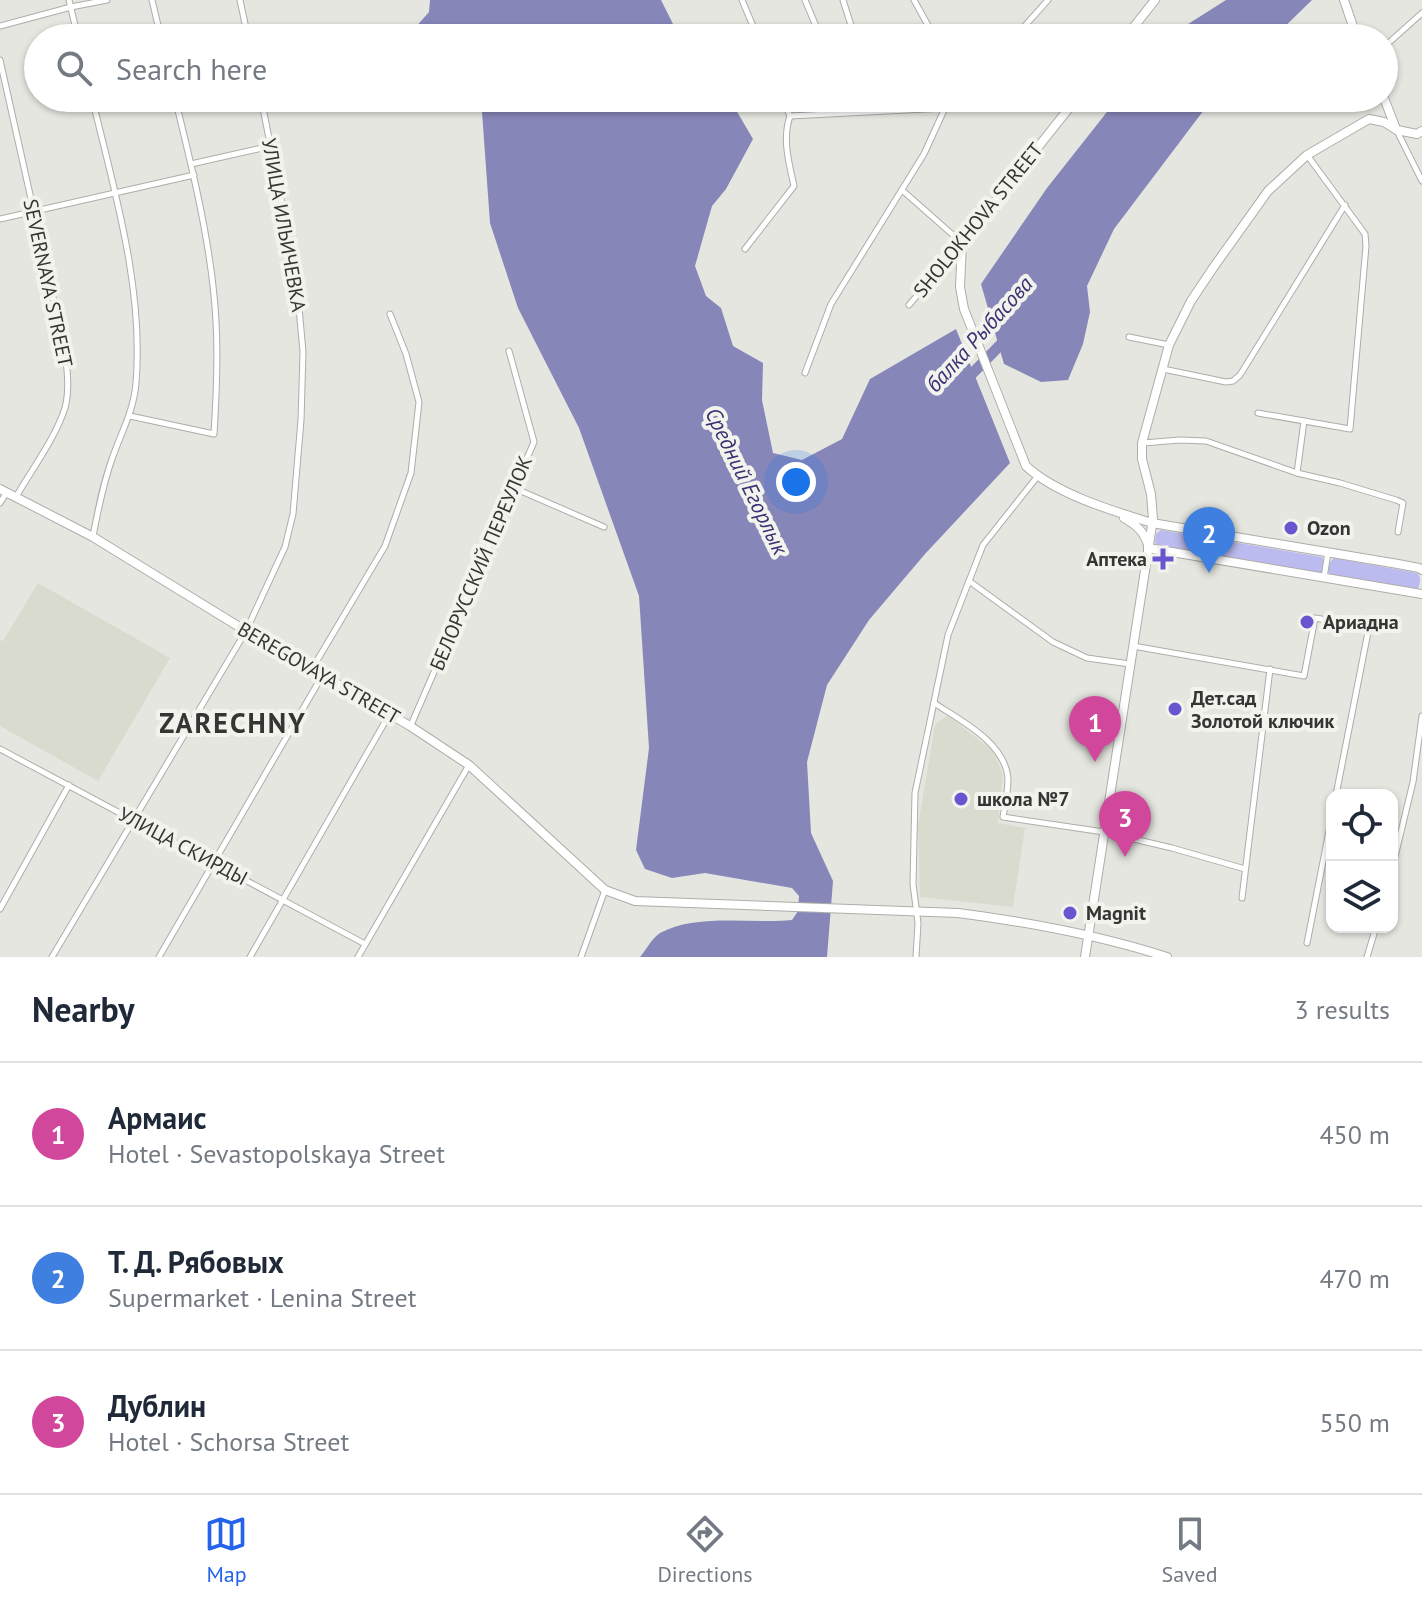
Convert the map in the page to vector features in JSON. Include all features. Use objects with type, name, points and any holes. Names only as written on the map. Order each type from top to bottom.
[{"type":"main road","points":[[1136,24],[1155,0]]},
{"type":"main road","points":[[1344,0],[1352,24]]},
{"type":"main road","name":"SHOLOKHOVA STREET","points":[[962,243],[1066,112]]},
{"type":"main road","points":[[1390,112],[1397,130]]},
{"type":"main road","points":[[1085,957],[1152,523],[1151,494],[1142,459],[1142,443],[1169,345],[1191,301],[1238,232],[1268,191],[1307,155],[1369,119],[1384,122],[1397,130],[1417,134],[1422,131]]},
{"type":"main road","points":[[962,243],[960,287],[964,309],[1026,466],[1037,477],[1135,524],[1145,535],[1148,548]]},
{"type":"main road","name":"BEREGOVAYA STREET","points":[[7,493],[93,537],[410,726],[469,765],[605,890]]},
{"type":"main road","points":[[1113,511],[1152,523],[1422,570]]},
{"type":"main road","points":[[1148,548],[1422,593]]},
{"type":"main road","points":[[605,890],[635,901],[917,911],[994,917],[1088,935],[1167,957]]},
{"type":"street","points":[[0,26],[70,4],[107,0]]},
{"type":"street","points":[[152,0],[158,24]]},
{"type":"street","points":[[240,0],[245,24]]},
{"type":"street","points":[[742,0],[752,24]]},
{"type":"street","points":[[805,0],[815,24]]},
{"type":"street","points":[[843,0],[851,24]]},
{"type":"street","points":[[914,0],[927,24]]},
{"type":"street","points":[[1027,24],[1048,0]]},
{"type":"street","points":[[70,4],[75,24]]},
{"type":"street","points":[[1398,34],[1422,13]]},
{"type":"street","name":"SEVERNAYA STREET","points":[[0,60],[65,351],[68,384],[65,408],[52,437],[0,503]]},
{"type":"street","points":[[93,537],[102,489],[130,416],[136,384],[137,346],[126,247],[95,112]]},
{"type":"street","points":[[130,416],[214,434],[218,364],[214,287],[194,175],[178,112]]},
{"type":"street","name":"УЛИЦА ИЛЬИЧЕВКА","points":[[52,957],[246,631],[285,547],[293,514],[303,352],[296,275],[264,112]]},
{"type":"street","points":[[745,249],[794,186],[787,155],[785,129],[790,116],[788,112]]},
{"type":"street","points":[[790,116],[857,112]]},
{"type":"street","points":[[805,373],[831,304],[924,154],[943,112]]},
{"type":"street","points":[[1397,130],[1422,181]]},
{"type":"street","points":[[191,164],[271,146]]},
{"type":"street","points":[[1258,413],[1350,429],[1365,234],[1307,155]]},
{"type":"street","points":[[0,219],[194,175]]},
{"type":"street","points":[[902,190],[962,243]]},
{"type":"street","points":[[1162,369],[1226,382],[1240,375],[1345,205]]},
{"type":"street","name":"SHOLOKHOVA STREET","points":[[909,305],[962,243]]},
{"type":"street","points":[[312,669],[385,546],[411,473],[419,402],[406,354],[390,314]]},
{"type":"street","points":[[1129,337],[1169,345]]},
{"type":"street","name":"БЕЛОРУССКИЙ ПЕРЕУЛОК","points":[[410,726],[534,442],[509,351]]},
{"type":"street","points":[[1297,473],[1304,421]]},
{"type":"street","points":[[1142,443],[1206,441],[1297,473],[1403,503],[1398,532]]},
{"type":"street","points":[[916,957],[918,923],[913,884],[915,793],[948,635],[983,545],[1037,477]]},
{"type":"street","points":[[514,488],[604,527]]},
{"type":"street","points":[[1324,579],[1328,552]]},
{"type":"street","points":[[969,581],[1053,642],[1087,658],[1130,664]]},
{"type":"street","points":[[1133,646],[1304,676],[1315,618],[1369,627],[1337,789]]},
{"type":"street","points":[[1242,898],[1270,669]]},
{"type":"street","points":[[159,957],[322,675]]},
{"type":"street","points":[[934,703],[989,741],[1004,762],[1008,778],[1003,817],[1104,832],[1245,869]]},
{"type":"street","points":[[250,957],[390,714]]},
{"type":"street","points":[[1394,861],[1413,782],[1422,716]]},
{"type":"street","name":"УЛИЦА СКИРДЫ","points":[[0,749],[365,944]]},
{"type":"street","points":[[358,957],[469,765]]},
{"type":"street","points":[[0,909],[69,785]]},
{"type":"street","points":[[1307,943],[1326,846]]},
{"type":"street","points":[[581,957],[605,890]]},
{"type":"street","points":[[1367,957],[1374,933]]},
{"type":"shaded area","points":[[1161,530],[1322,557],[1323,567],[1321,573],[1158,546],[1155,543],[1156,534]]},
{"type":"shaded area","points":[[1334,558],[1417,573],[1419,586],[1417,590],[1332,576],[1328,572],[1329,563]]},
{"type":"shaded area","points":[[38,583],[170,658],[98,781],[0,726],[0,640],[3,641]]},
{"type":"shaded area","name":"школа №7","points":[[948,715],[994,752],[1003,775],[998,823],[1025,828],[1013,907],[920,897],[918,825],[935,725]]},
{"type":"water","points":[[430,0],[661,0],[673,24],[418,24],[429,12]]},
{"type":"water","points":[[1226,0],[1312,0],[1287,24],[1188,24]]},
{"type":"water","name":"Средний Егорлык","points":[[482,112],[737,112],[753,139],[726,189],[712,206],[695,266],[706,296],[721,308],[733,346],[763,363],[762,400],[773,453],[802,460],[842,439],[870,379],[956,329],[1010,463],[925,554],[869,620],[827,685],[807,762],[811,833],[833,881],[827,957],[640,957],[657,935],[690,923],[792,920],[798,911],[799,896],[792,888],[705,873],[672,878],[645,869],[636,850],[649,748],[639,596],[579,428],[518,308],[490,223]]},
{"type":"water","points":[[1107,112],[1202,112],[1114,229],[1087,286],[1090,312],[1083,344],[1068,380],[1041,382],[1004,364],[981,284],[1047,188]]},
{"type":"waterway","name":"балка Рыбасова","points":[[965,381],[1009,336]]},
{"type":"place","name":"Ozon","points":[[1291,528]]},
{"type":"place","name":"Аптека","points":[[1163,559]]},
{"type":"place","name":"Т. Д. Рябовых","points":[[1209,573]]},
{"type":"place","name":"Ариадна","points":[[1307,622]]},
{"type":"place","name":"Дет.сад Золотой ключик","points":[[1175,709]]},
{"type":"place","name":"Армаис","points":[[1095,762]]},
{"type":"place","name":"школа №7","points":[[961,799]]},
{"type":"place","name":"Дублин","points":[[1125,857]]},
{"type":"place","name":"Magnit","points":[[1070,913]]},
{"type":"district","name":"ZARECHNY","points":[[233,722]]}]
